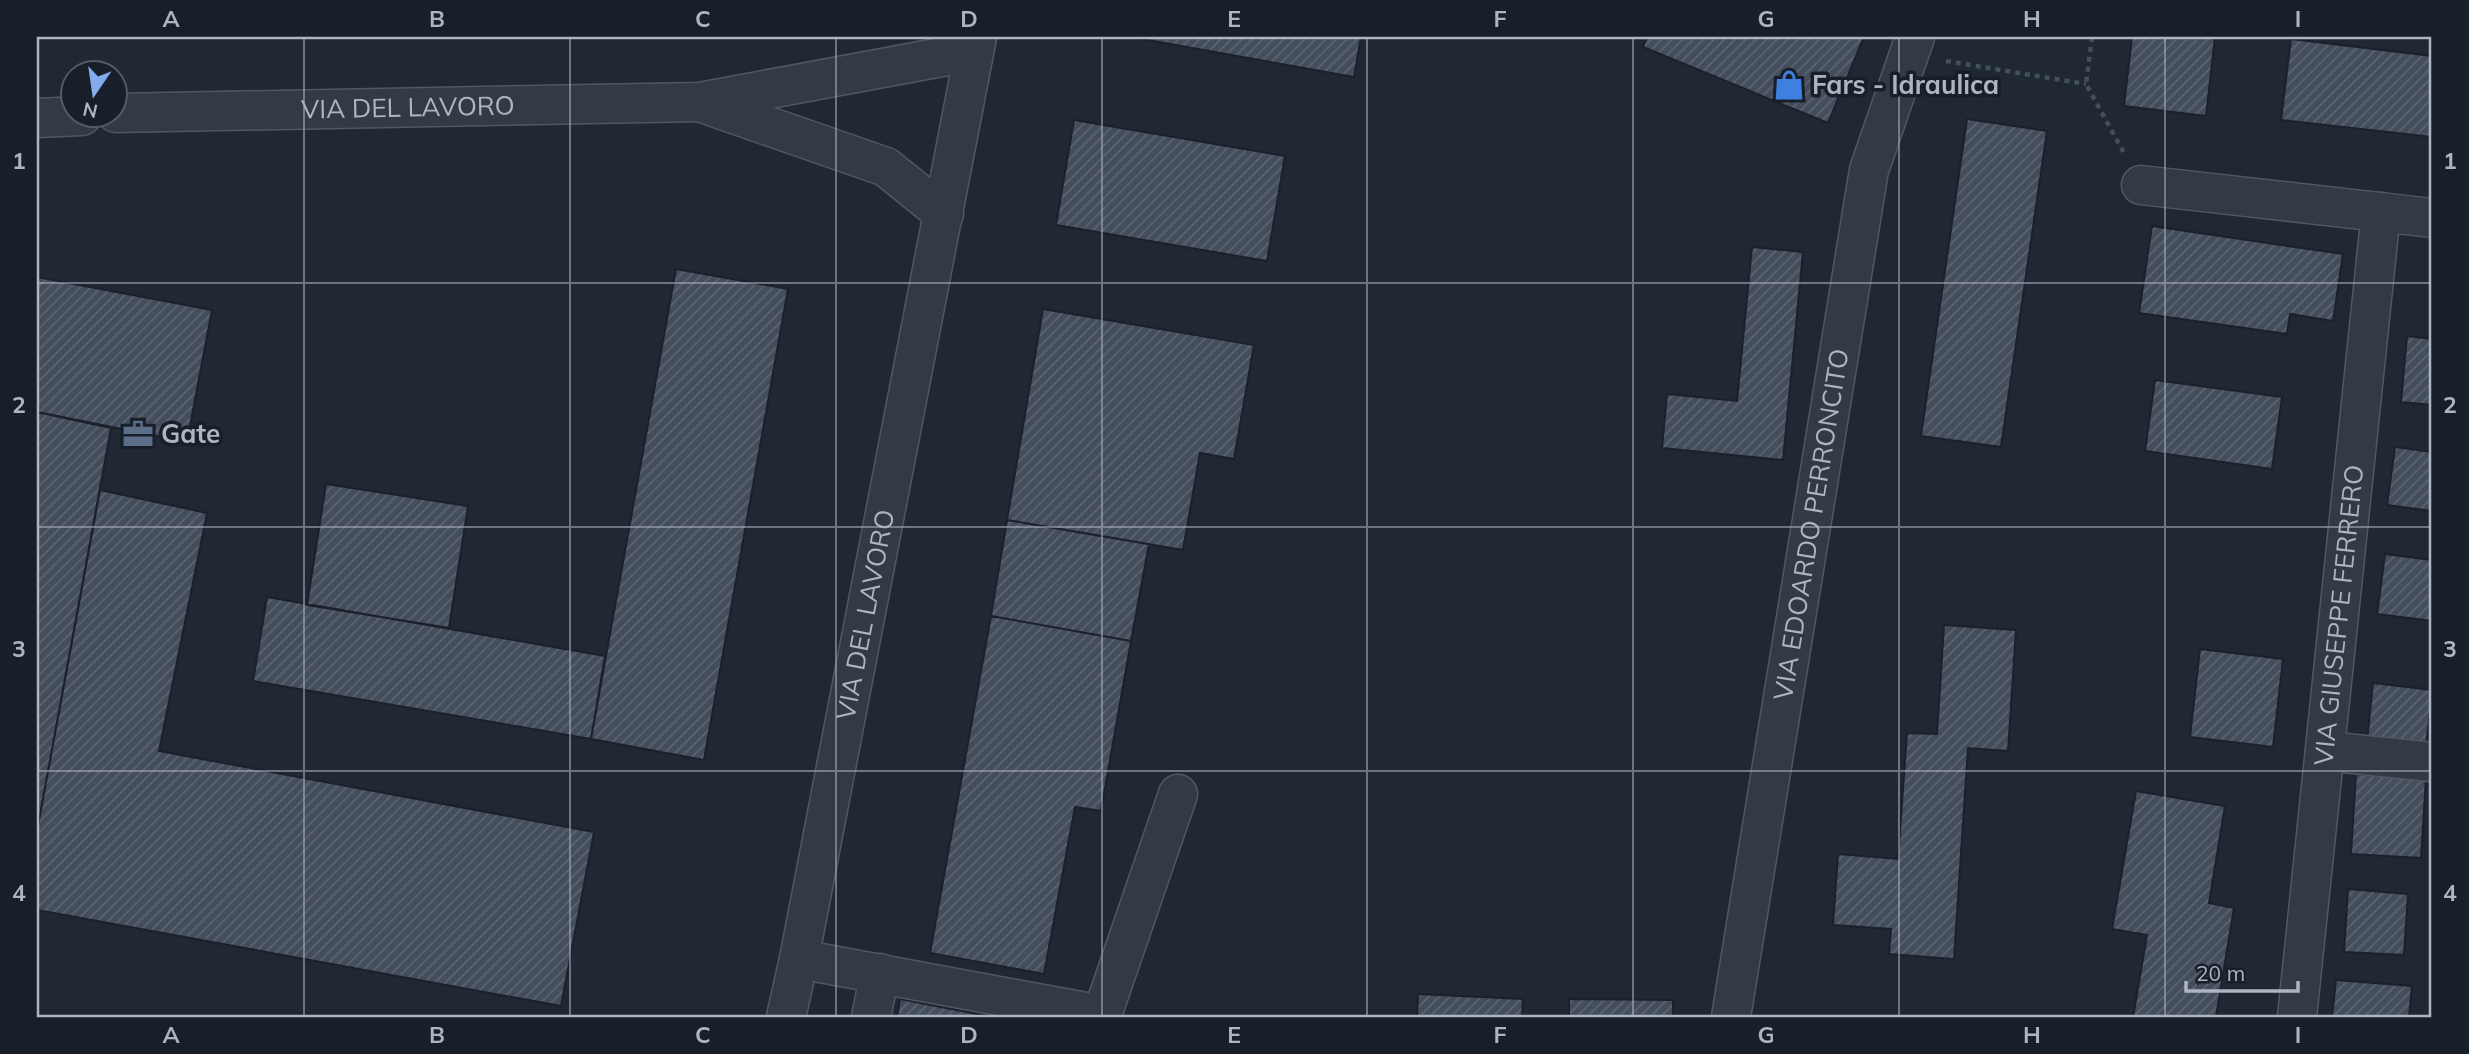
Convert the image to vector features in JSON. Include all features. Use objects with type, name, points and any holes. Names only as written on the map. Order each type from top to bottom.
[{"type":"street","name":"VIA DEL LAVORO","points":[[130,113],[700,102],[976,44],[786,1017]]},
{"type":"street","name":"VIA EDOARDO PERRONCITO","points":[[1731,1017],[1869,170],[1912,46]]},
{"type":"street","name":"VIA DEL LAVORO","points":[[700,102],[886,167],[944,214]]},
{"type":"street","points":[[37,118],[60,117]]},
{"type":"street","points":[[2141,185],[2432,218]]},
{"type":"street","name":"VIA GIUSEPPE FERRERO","points":[[2297,1017],[2381,212]]},
{"type":"street","points":[[2325,751],[2432,762]]},
{"type":"street","points":[[799,959],[1102,1016],[1178,794]]},
{"type":"street","points":[[871,1017],[880,974]]},
{"type":"path","points":[[2092,37],[2086,84],[2141,185]]},
{"type":"path","points":[[1912,46],[2086,84]]},
{"type":"building","points":[[1131,37],[1361,37],[1354,77]]},
{"type":"building","name":"Fars - Idraulica","points":[[1647,37],[1864,37],[1828,123],[1643,47]]},
{"type":"building","points":[[2132,37],[2215,37],[2206,116],[2124,106]]},
{"type":"building","points":[[2291,39],[2432,56],[2432,137],[2281,120]]},
{"type":"building","points":[[1967,119],[2047,131],[2001,447],[1921,436]]},
{"type":"building","points":[[1074,120],[1285,156],[1267,261],[1056,225]]},
{"type":"building","points":[[2152,226],[2343,254],[2333,321],[2290,314],[2287,334],[2139,313]]},
{"type":"building","points":[[1752,247],[1803,252],[1783,460],[1662,448],[1667,394],[1737,401]]},
{"type":"building","points":[[676,269],[788,289],[704,760],[591,739]]},
{"type":"building","points":[[37,277],[212,310],[187,442],[37,412]]},
{"type":"building","points":[[1043,309],[1254,345],[1234,459],[1200,453],[1183,550],[1007,520]]},
{"type":"building","points":[[2407,336],[2432,339],[2432,405],[2401,402]]},
{"type":"building","points":[[2155,380],[2282,397],[2272,469],[2145,451]]},
{"type":"building","points":[[37,412],[111,428],[37,831]]},
{"type":"building","points":[[2395,447],[2432,452],[2432,511],[2387,505]]},
{"type":"building","points":[[326,484],[468,506],[449,628],[307,605]]},
{"type":"building","points":[[100,490],[207,513],[159,751],[594,832],[561,1006],[37,910],[37,831]]},
{"type":"building","points":[[1007,520],[1149,544],[1131,641],[991,616]]},
{"type":"building","points":[[2385,554],[2432,560],[2432,621],[2377,614]]},
{"type":"building","points":[[267,597],[605,656],[591,739],[253,681]]},
{"type":"building","points":[[991,616],[1131,641],[1101,811],[1075,807],[1044,974],[930,953]]},
{"type":"building","points":[[1944,625],[2016,630],[2008,751],[1968,748],[1954,959],[1889,954],[1891,929],[1833,925],[1838,854],[1898,859],[1907,733],[1937,734]]},
{"type":"building","points":[[2200,649],[2283,659],[2273,747],[2190,737]]},
{"type":"building","points":[[2373,683],[2432,690],[2426,748],[2367,741]]},
{"type":"building","points":[[2356,774],[2426,778],[2421,858],[2351,854]]},
{"type":"building","points":[[2136,791],[2225,806],[2209,903],[2234,908],[2216,1017],[2133,1017],[2147,935],[2112,929]]},
{"type":"building","points":[[2348,889],[2408,894],[2404,955],[2344,952]]},
{"type":"building","points":[[2336,980],[2412,986],[2409,1017],[2332,1017]]},
{"type":"building","points":[[1418,994],[1523,999],[1522,1017],[1417,1017]]},
{"type":"building","points":[[900,999],[993,1017],[897,1017]]},
{"type":"building","points":[[1569,999],[1673,1000],[1673,1017],[1569,1017]]},
{"type":"place","name":"Fars - Idraulica","points":[[1789,85]]},
{"type":"place","name":"Gate","points":[[138,434]]}]
